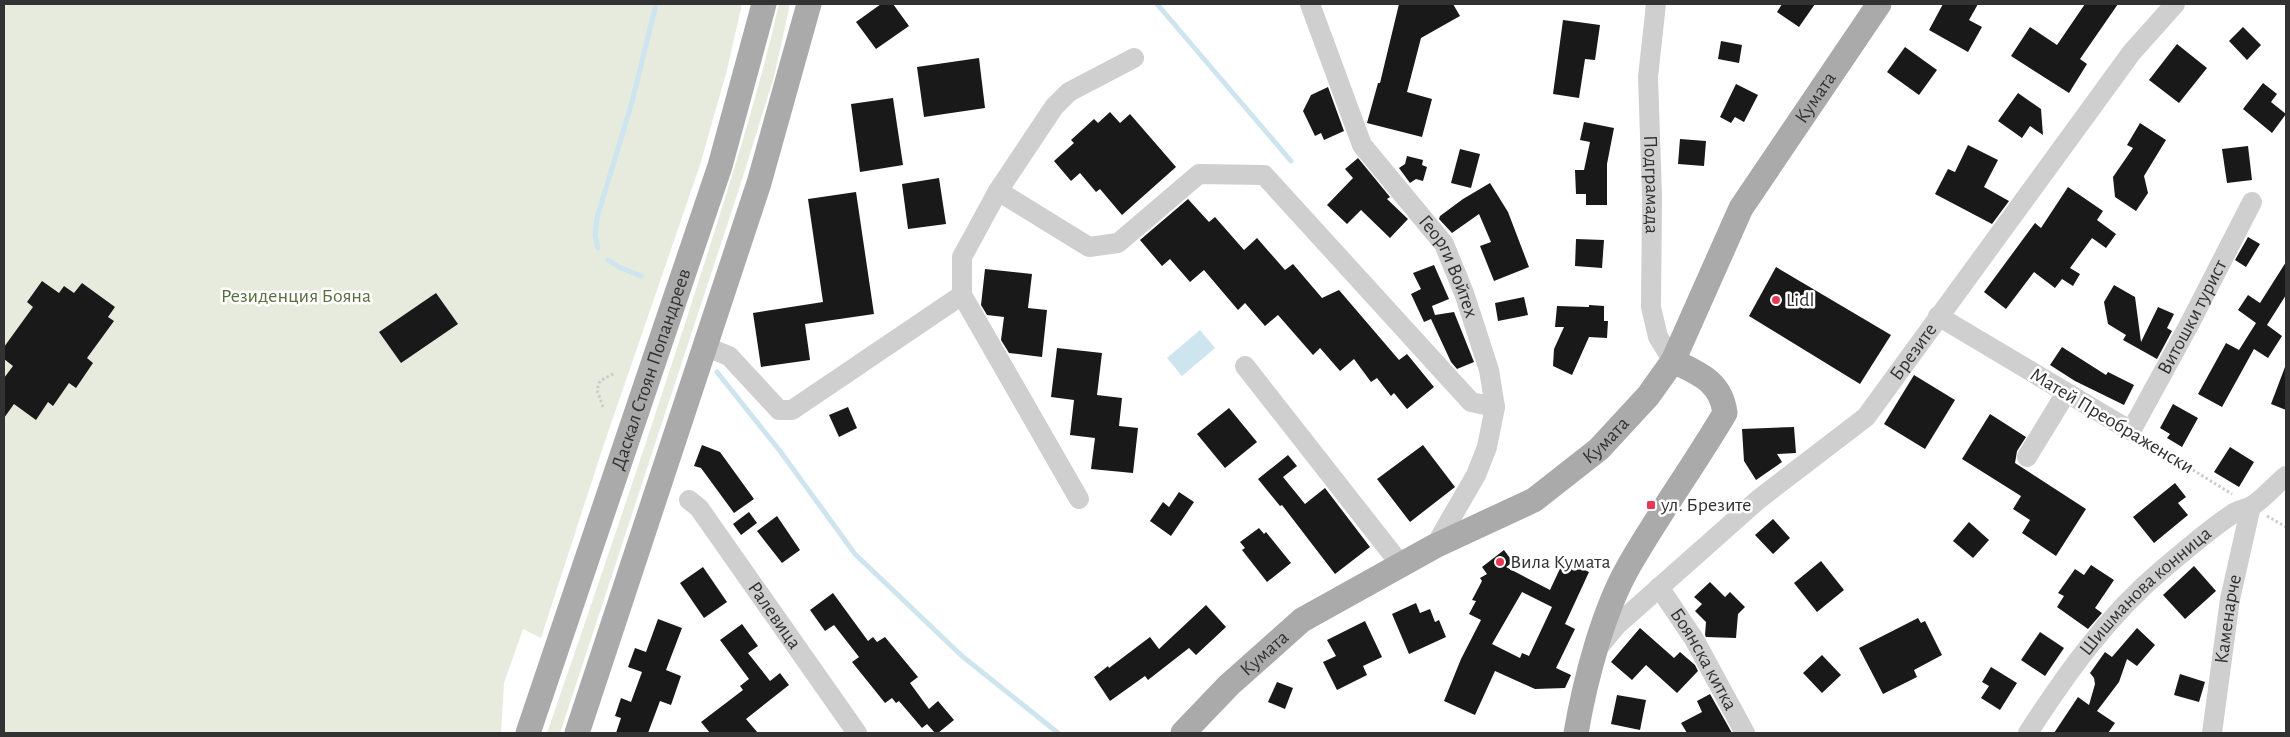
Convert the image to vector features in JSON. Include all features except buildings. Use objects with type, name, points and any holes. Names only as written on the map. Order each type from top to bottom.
[{"type":"main road","name":"Даскал Стоян Попандреев","points":[[528,733],[720,166],[764,4]]},
{"type":"main road","name":"Даскал Стоян Попандреев","points":[[577,733],[759,182],[809,4]]},
{"type":"main road","name":"Кумата","points":[[1183,733],[1229,685],[1302,620],[1435,546],[1534,500],[1599,449],[1648,396],[1673,361],[1741,208],[1879,4]]},
{"type":"main road","points":[[1574,731],[1610,605],[1629,565],[1725,413],[1724,399],[1704,376],[1673,361]]},
{"type":"street","name":"Георги Войтех","points":[[1310,4],[1362,145],[1444,244],[1464,293],[1489,370],[1495,407],[1487,447],[1476,475],[1435,546]]},
{"type":"street","name":"Подграмада","points":[[1656,4],[1648,77],[1652,196],[1651,307],[1658,337],[1673,361]]},
{"type":"street","name":"Брезите","points":[[1597,650],[1617,626],[1759,499],[1866,417],[2132,52],[2175,4]]},
{"type":"street","points":[[1079,499],[962,295],[962,257],[1054,107],[1069,92],[1134,58]]},
{"type":"street","points":[[1002,194],[1090,247],[1118,243],[1199,174],[1264,175],[1471,402],[1495,407]]},
{"type":"street","name":"Витошки турист","points":[[2131,431],[2190,323],[2252,202]]},
{"type":"street","points":[[704,346],[729,356],[779,410],[792,410],[962,295]]},
{"type":"street","name":"Матей Преображенски","points":[[1938,316],[2131,431]]},
{"type":"street","points":[[1245,366],[1401,565]]},
{"type":"street","points":[[2027,457],[2066,393]]},
{"type":"street","name":"Шишманова конница","points":[[2028,733],[2062,682],[2105,626],[2133,597],[2161,570],[2237,511],[2251,506],[2286,476]]},
{"type":"street","name":"Ралевица","points":[[689,500],[699,508],[856,733]]},
{"type":"street","name":"Каменарче","points":[[2212,733],[2230,599],[2251,506]]},
{"type":"street","name":"Боянска китка","points":[[1659,587],[1694,639],[1745,733]]},
{"type":"path","points":[[603,407],[597,390],[600,381],[615,373]]},
{"type":"path","name":"Матей Преображенски","points":[[2131,431],[2286,527]]},
{"type":"green space","name":"Резиденция Бояна","points":[[4,4],[742,4],[727,70],[700,165],[602,450],[541,638],[523,629],[504,683],[501,733],[4,733]]},
{"type":"green space","points":[[779,4],[790,4],[774,77],[738,192],[560,733],[547,733],[713,237],[737,160]]},
{"type":"water","points":[[1200,330],[1215,348],[1182,376],[1167,358]]},
{"type":"waterway","points":[[598,248],[595,235],[597,218],[632,102],[656,4]]},
{"type":"waterway","points":[[1157,4],[1291,161]]},
{"type":"waterway","points":[[608,260],[641,276]]},
{"type":"waterway","points":[[717,372],[780,451],[855,554],[962,656],[1058,733]]},
{"type":"place","name":"Lidl","points":[[1776,300]]},
{"type":"place","name":"ул. Брезите","points":[[1651,505]]},
{"type":"place","name":"Вила Кумата","points":[[1500,562]]}]
